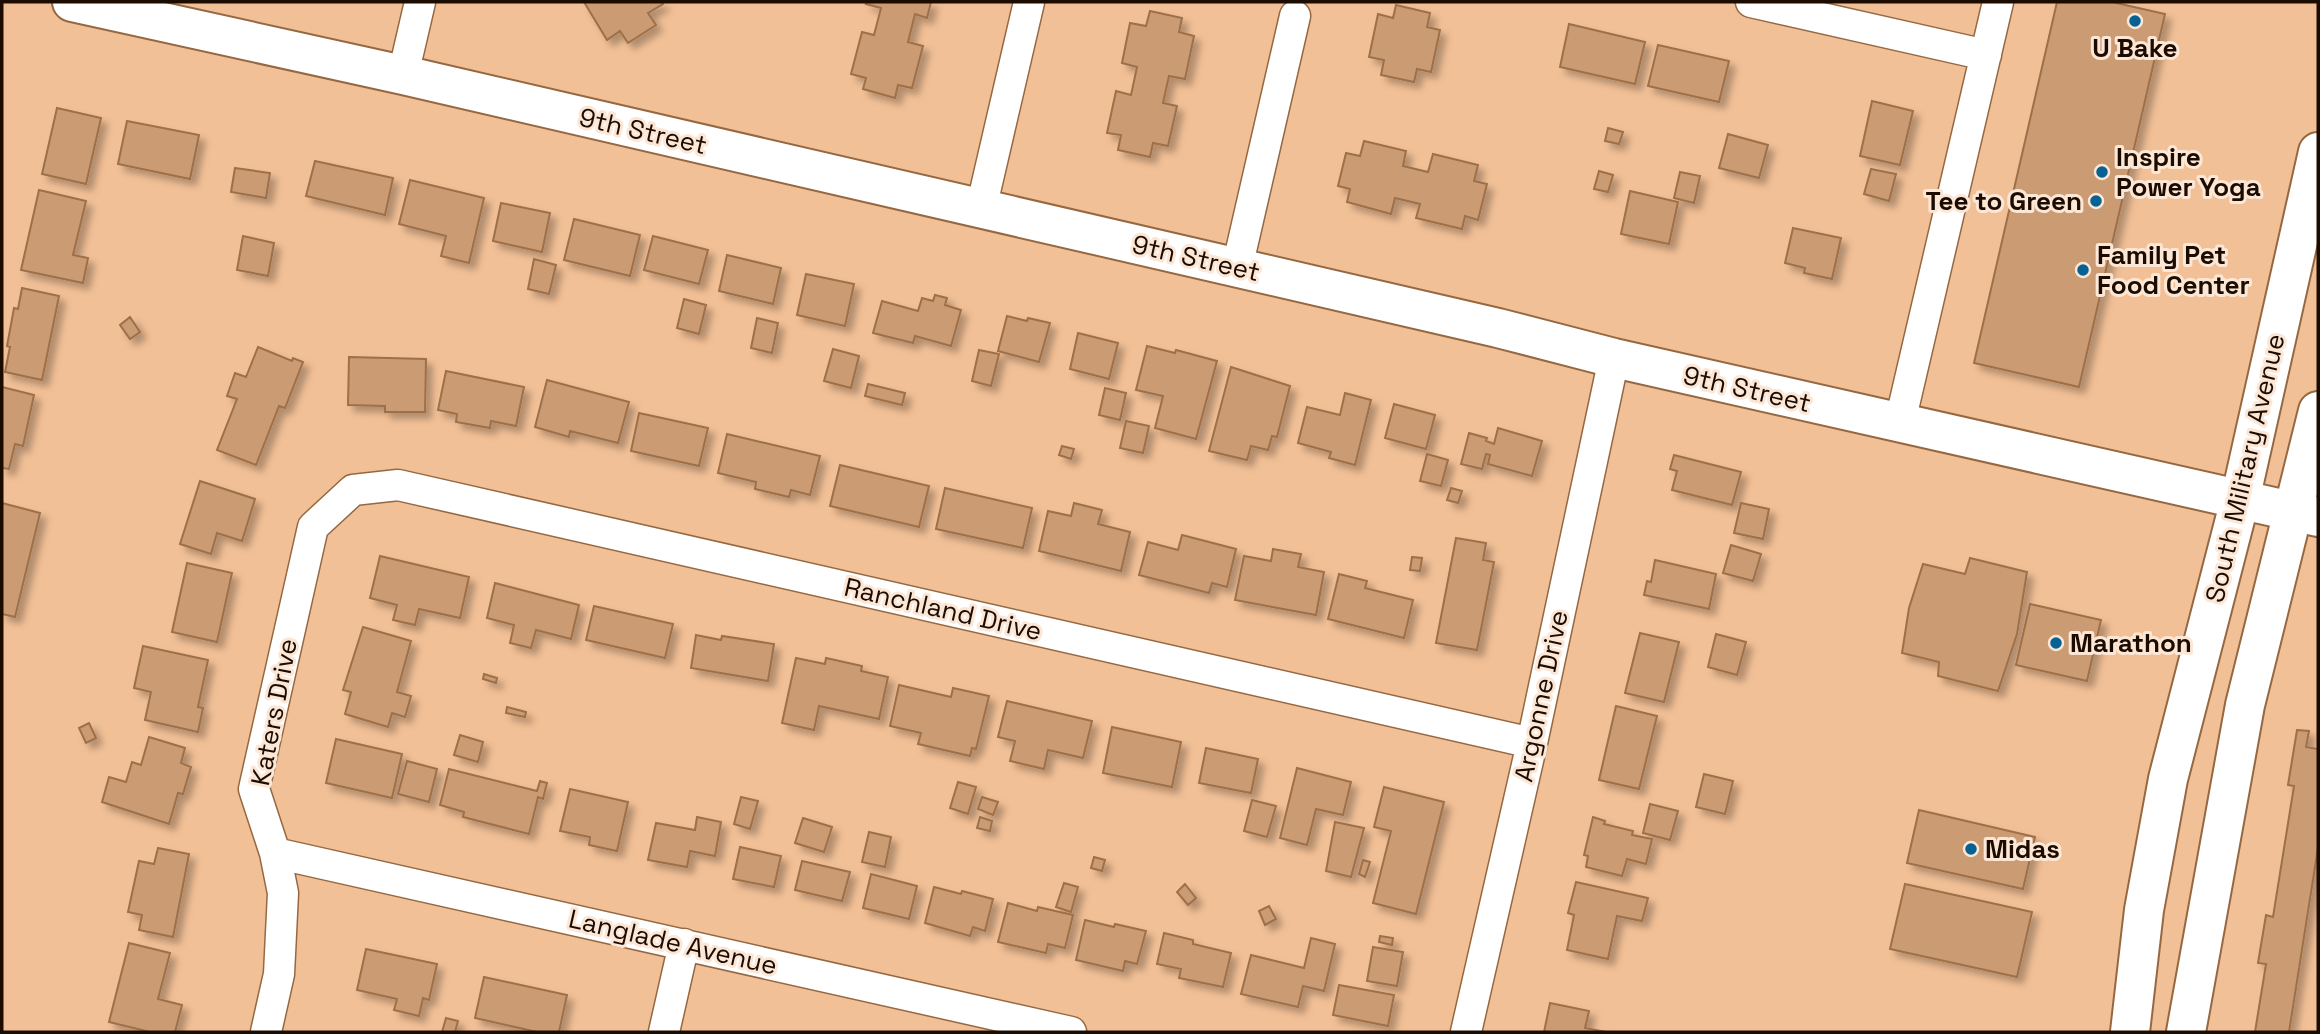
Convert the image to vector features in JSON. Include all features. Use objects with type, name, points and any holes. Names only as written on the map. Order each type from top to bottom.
[{"type":"street","name":"9th Street","points":[[72,2],[403,75],[1498,328],[1614,358],[2307,514]]},
{"type":"street","points":[[403,75],[419,2]]},
{"type":"street","points":[[981,209],[1029,2]]},
{"type":"street","points":[[1751,2],[1986,55]]},
{"type":"street","points":[[1900,422],[1998,2]]},
{"type":"street","points":[[1237,268],[1295,16]]},
{"type":"street","name":"South Military Avenue","points":[[2130,1032],[2144,910],[2168,779],[2240,500],[2318,152]]},
{"type":"street","name":"Argonne Drive","points":[[1466,1032],[1532,743],[1614,358]]},
{"type":"street","points":[[2186,1032],[2245,705],[2307,514],[2318,411]]},
{"type":"street","name":"Ranchland Drive","points":[[353,491],[398,485],[1532,743]]},
{"type":"street","name":"Katers Drive","points":[[266,1032],[279,974],[283,893],[275,853],[254,789],[313,527],[353,491]]},
{"type":"street","name":"Langlade Avenue","points":[[275,853],[1065,1032]]},
{"type":"street","points":[[664,1032],[684,944]]},
{"type":"building","points":[[584,2],[663,4],[648,13],[656,25],[628,43],[620,31],[607,40]]},
{"type":"building","points":[[931,2],[927,18],[915,14],[908,42],[923,46],[912,88],[898,85],[895,98],[863,89],[866,78],[851,74],[862,32],[874,35],[881,8],[866,4]]},
{"type":"building","points":[[2057,2],[2112,2],[2165,14],[2079,387],[1974,363]]},
{"type":"building","points":[[1396,5],[1430,13],[1427,27],[1440,30],[1431,72],[1417,69],[1414,82],[1381,75],[1384,60],[1369,57],[1378,14],[1393,18]]},
{"type":"building","points":[[1150,11],[1182,18],[1179,32],[1194,36],[1185,79],[1169,76],[1163,103],[1177,106],[1168,146],[1153,143],[1150,157],[1118,150],[1121,135],[1107,133],[1116,91],[1131,95],[1137,67],[1122,63],[1130,23],[1146,26]]},
{"type":"building","points":[[1569,24],[1645,42],[1635,84],[1560,67]]},
{"type":"building","points":[[1658,45],[1729,61],[1719,102],[1648,86]]},
{"type":"building","points":[[1872,101],[1913,111],[1900,165],[1860,156]]},
{"type":"building","points":[[57,108],[101,118],[86,184],[42,174]]},
{"type":"building","points":[[127,121],[199,135],[190,179],[118,164]]},
{"type":"building","points":[[1608,128],[1623,132],[1619,144],[1605,141]]},
{"type":"building","points":[[1728,134],[1768,145],[1759,178],[1719,168]]},
{"type":"building","points":[[1364,141],[1406,151],[1403,166],[1428,172],[1433,154],[1478,165],[1474,181],[1487,184],[1478,220],[1465,216],[1462,229],[1416,218],[1420,204],[1395,198],[1391,214],[1347,202],[1350,189],[1338,186],[1346,153],[1360,156]]},
{"type":"building","points":[[315,161],[393,178],[385,215],[306,196]]},
{"type":"building","points":[[235,168],[270,173],[266,198],[231,192]]},
{"type":"building","points":[[1871,169],[1896,174],[1889,201],[1864,194]]},
{"type":"building","points":[[1599,171],[1613,175],[1608,192],[1594,189]]},
{"type":"building","points":[[1680,172],[1700,176],[1694,203],[1674,198]]},
{"type":"building","points":[[410,180],[484,198],[469,263],[441,256],[446,236],[399,224]]},
{"type":"building","points":[[39,190],[86,201],[73,255],[88,258],[83,283],[21,270]]},
{"type":"building","points":[[1630,191],[1678,202],[1669,244],[1621,234]]},
{"type":"building","points":[[501,203],[550,213],[542,252],[493,241]]},
{"type":"building","points":[[574,219],[640,235],[630,276],[564,260]]},
{"type":"building","points":[[1793,228],[1841,238],[1832,279],[1804,273],[1805,268],[1785,263]]},
{"type":"building","points":[[243,236],[274,243],[268,276],[237,270]]},
{"type":"building","points":[[653,236],[708,250],[699,284],[644,270]]},
{"type":"building","points":[[727,255],[781,268],[773,304],[719,291]]},
{"type":"building","points":[[534,259],[556,265],[549,294],[528,289]]},
{"type":"building","points":[[806,274],[854,284],[845,326],[797,315]]},
{"type":"building","points":[[22,288],[59,296],[42,380],[5,372],[14,308],[18,309]]},
{"type":"building","points":[[935,295],[947,298],[945,305],[961,310],[951,346],[915,336],[913,343],[873,333],[882,301],[918,311],[922,298],[933,301]]},
{"type":"building","points":[[684,299],[706,305],[699,334],[677,328]]},
{"type":"building","points":[[1007,316],[1050,323],[1039,362],[998,351]]},
{"type":"building","points":[[130,317],[140,332],[130,339],[120,325]]},
{"type":"building","points":[[757,318],[778,323],[772,353],[751,348]]},
{"type":"building","points":[[1078,333],[1118,343],[1109,379],[1070,369]]},
{"type":"building","points":[[1147,346],[1175,353],[1176,350],[1217,361],[1196,439],[1155,428],[1163,396],[1136,390]]},
{"type":"building","points":[[258,347],[292,361],[293,358],[303,362],[285,408],[279,406],[256,465],[217,450],[237,399],[227,396],[235,373],[246,377]]},
{"type":"building","points":[[833,349],[859,356],[851,388],[824,381]]},
{"type":"building","points":[[979,350],[999,354],[991,386],[972,381]]},
{"type":"building","points":[[349,357],[426,359],[425,412],[385,412],[385,406],[348,405]]},
{"type":"building","points":[[1231,367],[1290,386],[1277,437],[1272,436],[1268,450],[1251,446],[1247,460],[1209,451]]},
{"type":"building","points":[[446,371],[524,387],[516,426],[491,421],[490,428],[456,422],[457,414],[438,410]]},
{"type":"building","points":[[547,380],[629,402],[618,443],[570,431],[569,437],[535,427]]},
{"type":"building","points":[[868,384],[905,393],[902,405],[865,396]]},
{"type":"building","points":[[2,387],[34,395],[23,446],[15,444],[9,469],[2,468]]},
{"type":"building","points":[[1105,388],[1126,393],[1120,420],[1099,415]]},
{"type":"building","points":[[1345,393],[1371,400],[1355,465],[1329,458],[1331,452],[1298,443],[1307,407],[1340,415]]},
{"type":"building","points":[[1394,404],[1435,415],[1426,449],[1385,438]]},
{"type":"building","points":[[639,413],[708,428],[699,466],[631,451]]},
{"type":"building","points":[[1126,421],[1149,426],[1143,453],[1120,448]]},
{"type":"building","points":[[1498,428],[1542,441],[1532,476],[1488,464],[1490,455],[1486,454],[1482,469],[1461,464],[1469,433],[1487,438],[1486,441],[1494,444]]},
{"type":"building","points":[[727,434],[820,456],[810,495],[791,490],[789,497],[755,489],[756,482],[718,473]]},
{"type":"building","points":[[1062,446],[1074,449],[1071,459],[1059,455]]},
{"type":"building","points":[[1427,454],[1448,460],[1441,486],[1420,481]]},
{"type":"building","points":[[1674,455],[1741,472],[1732,505],[1672,490],[1677,471],[1670,469]]},
{"type":"building","points":[[840,465],[929,486],[919,527],[830,506]]},
{"type":"building","points":[[200,481],[255,499],[242,541],[217,533],[211,554],[180,544]]},
{"type":"building","points":[[945,488],[1032,508],[1023,548],[936,529]]},
{"type":"building","points":[[1451,488],[1462,491],[1458,503],[1447,500]]},
{"type":"building","points":[[2,503],[40,513],[15,617],[2,614]]},
{"type":"building","points":[[1074,503],[1102,510],[1098,524],[1130,532],[1121,571],[1039,551],[1048,511],[1071,516]]},
{"type":"building","points":[[1741,503],[1769,509],[1763,539],[1734,533]]},
{"type":"building","points":[[1182,535],[1236,549],[1227,587],[1212,583],[1209,593],[1139,575],[1148,542],[1178,550]]},
{"type":"building","points":[[1456,538],[1486,543],[1483,560],[1494,562],[1477,650],[1436,643]]},
{"type":"building","points":[[1731,545],[1761,554],[1753,581],[1723,573]]},
{"type":"building","points":[[1273,549],[1301,554],[1298,567],[1324,572],[1316,615],[1235,600],[1244,556],[1271,561]]},
{"type":"building","points":[[380,556],[469,577],[460,618],[419,609],[415,625],[393,620],[397,605],[370,598]]},
{"type":"building","points":[[1412,557],[1422,558],[1420,571],[1410,570]]},
{"type":"building","points":[[1970,558],[2027,572],[2017,634],[1998,691],[1938,676],[1939,662],[1902,653],[1909,608],[1923,564],[1965,574]]},
{"type":"building","points":[[1655,560],[1716,574],[1709,609],[1644,595],[1647,581],[1651,582]]},
{"type":"building","points":[[187,563],[232,573],[217,642],[172,632]]},
{"type":"building","points":[[1339,574],[1367,581],[1365,588],[1413,600],[1404,638],[1328,619]]},
{"type":"building","points":[[495,583],[579,605],[571,639],[536,630],[531,648],[510,643],[514,625],[487,618]]},
{"type":"building","points":[[2030,604],[2101,620],[2087,681],[2016,665]]},
{"type":"building","points":[[594,606],[673,624],[665,658],[586,640]]},
{"type":"building","points":[[363,627],[411,641],[397,692],[411,696],[405,717],[392,713],[388,727],[345,714],[351,692],[343,690]]},
{"type":"building","points":[[1640,633],[1679,642],[1664,702],[1625,693]]},
{"type":"building","points":[[1716,634],[1746,642],[1737,675],[1708,667]]},
{"type":"building","points":[[696,635],[721,640],[722,636],[774,644],[768,681],[691,668]]},
{"type":"building","points":[[143,646],[208,660],[198,707],[203,708],[198,732],[145,720],[151,692],[134,688]]},
{"type":"building","points":[[796,658],[825,664],[826,658],[862,666],[861,671],[888,677],[879,719],[819,706],[814,730],[782,723]]},
{"type":"building","points":[[484,674],[497,678],[496,683],[483,679]]},
{"type":"building","points":[[899,685],[951,697],[953,688],[989,696],[976,749],[972,748],[970,756],[918,744],[921,733],[890,726]]},
{"type":"building","points":[[1007,701],[1092,721],[1083,758],[1048,750],[1044,769],[1010,761],[1015,741],[998,737]]},
{"type":"building","points":[[1616,706],[1657,716],[1639,789],[1599,780]]},
{"type":"building","points":[[507,707],[526,712],[525,717],[506,713]]},
{"type":"building","points":[[89,723],[96,738],[86,743],[79,728]]},
{"type":"building","points":[[1112,727],[1181,742],[1172,787],[1103,773]]},
{"type":"building","points":[[2297,730],[2309,731],[2306,747],[2318,749],[2318,848],[2289,1032],[2255,1032],[2266,964],[2258,963],[2266,915],[2273,917],[2294,786],[2288,785]]},
{"type":"building","points":[[460,735],[483,742],[478,762],[454,755]]},
{"type":"building","points":[[149,737],[185,748],[181,763],[191,767],[183,794],[178,793],[169,824],[102,802],[109,777],[126,782],[132,762],[141,765]]},
{"type":"building","points":[[336,739],[402,754],[392,798],[326,783]]},
{"type":"building","points":[[1206,748],[1258,759],[1251,793],[1199,783]]},
{"type":"building","points":[[407,761],[437,769],[429,802],[398,794]]},
{"type":"building","points":[[1297,768],[1351,782],[1343,815],[1316,809],[1307,845],[1280,838]]},
{"type":"building","points":[[449,769],[537,791],[540,781],[547,783],[543,799],[538,797],[529,834],[463,817],[464,812],[440,805]]},
{"type":"building","points":[[1704,774],[1733,781],[1725,814],[1696,807]]},
{"type":"building","points":[[958,782],[976,787],[968,814],[950,808]]},
{"type":"building","points":[[1384,787],[1444,802],[1416,914],[1373,903],[1391,831],[1374,827]]},
{"type":"building","points":[[570,789],[628,802],[617,851],[589,845],[590,837],[560,831]]},
{"type":"building","points":[[741,797],[758,801],[750,829],[734,824]]},
{"type":"building","points":[[982,797],[998,802],[993,815],[978,809]]},
{"type":"building","points":[[1252,800],[1276,806],[1267,837],[1244,831]]},
{"type":"building","points":[[1650,804],[1678,811],[1670,840],[1643,833]]},
{"type":"building","points":[[1919,810],[2035,837],[2023,889],[1907,863]]},
{"type":"building","points":[[697,817],[721,822],[715,856],[690,851],[687,867],[648,860],[656,823],[695,830]]},
{"type":"building","points":[[980,817],[992,821],[990,831],[977,828]]},
{"type":"building","points":[[1593,817],[1605,821],[1604,824],[1633,831],[1632,835],[1652,839],[1646,864],[1627,859],[1622,876],[1586,867],[1588,856],[1584,855]]},
{"type":"building","points":[[803,818],[832,827],[824,852],[795,843]]},
{"type":"building","points":[[1335,822],[1364,828],[1351,877],[1326,871]]},
{"type":"building","points":[[869,832],[891,837],[885,867],[862,862]]},
{"type":"building","points":[[740,847],[781,856],[774,887],[733,879]]},
{"type":"building","points":[[158,848],[189,854],[173,937],[139,930],[142,915],[128,912],[139,861],[154,864]]},
{"type":"building","points":[[1094,857],[1105,860],[1102,871],[1091,868]]},
{"type":"building","points":[[1363,860],[1370,862],[1365,877],[1359,874]]},
{"type":"building","points":[[802,861],[850,872],[842,901],[795,890]]},
{"type":"building","points":[[871,874],[917,886],[909,919],[863,908]]},
{"type":"building","points":[[1576,882],[1648,898],[1642,921],[1617,916],[1608,959],[1567,950],[1574,915],[1568,913]]},
{"type":"building","points":[[1064,883],[1078,887],[1071,912],[1056,907]]},
{"type":"building","points":[[1185,884],[1196,898],[1188,905],[1177,892]]},
{"type":"building","points":[[1905,884],[2032,912],[2017,977],[1890,949]]},
{"type":"building","points":[[934,887],[993,899],[985,931],[973,927],[970,936],[925,923]]},
{"type":"building","points":[[1008,903],[1037,911],[1038,907],[1073,915],[1065,948],[1048,944],[1046,953],[998,942]]},
{"type":"building","points":[[1269,906],[1276,919],[1265,925],[1259,911]]},
{"type":"building","points":[[1085,920],[1146,931],[1137,964],[1125,961],[1123,971],[1076,960]]},
{"type":"building","points":[[1164,933],[1193,940],[1193,944],[1231,953],[1223,987],[1179,978],[1181,969],[1157,964]]},
{"type":"building","points":[[1380,936],[1393,938],[1392,945],[1379,942]]},
{"type":"building","points":[[1311,938],[1335,944],[1324,991],[1303,986],[1298,1007],[1241,994],[1251,955],[1304,968]]},
{"type":"building","points":[[129,943],[170,953],[158,999],[182,1005],[175,1032],[150,1032],[109,1022]]},
{"type":"building","points":[[1373,947],[1403,952],[1397,986],[1367,981]]},
{"type":"building","points":[[366,949],[437,964],[429,1000],[423,998],[419,1016],[394,1010],[397,999],[357,990]]},
{"type":"building","points":[[484,977],[567,995],[559,1032],[537,1032],[475,1018]]},
{"type":"building","points":[[1339,985],[1394,995],[1388,1026],[1333,1015]]},
{"type":"building","points":[[1550,1003],[1589,1011],[1585,1028],[1606,1032],[1544,1032]]},
{"type":"building","points":[[446,1018],[458,1021],[455,1032],[442,1032]]},
{"type":"place","name":"U Bake","points":[[2135,21]]},
{"type":"place","name":"Inspire Power Yoga","points":[[2102,172]]},
{"type":"place","name":"Tee to Green","points":[[2096,201]]},
{"type":"place","name":"Family Pet Food Center","points":[[2083,270]]},
{"type":"place","name":"Marathon","points":[[2056,643]]},
{"type":"place","name":"Midas","points":[[1971,849]]}]
